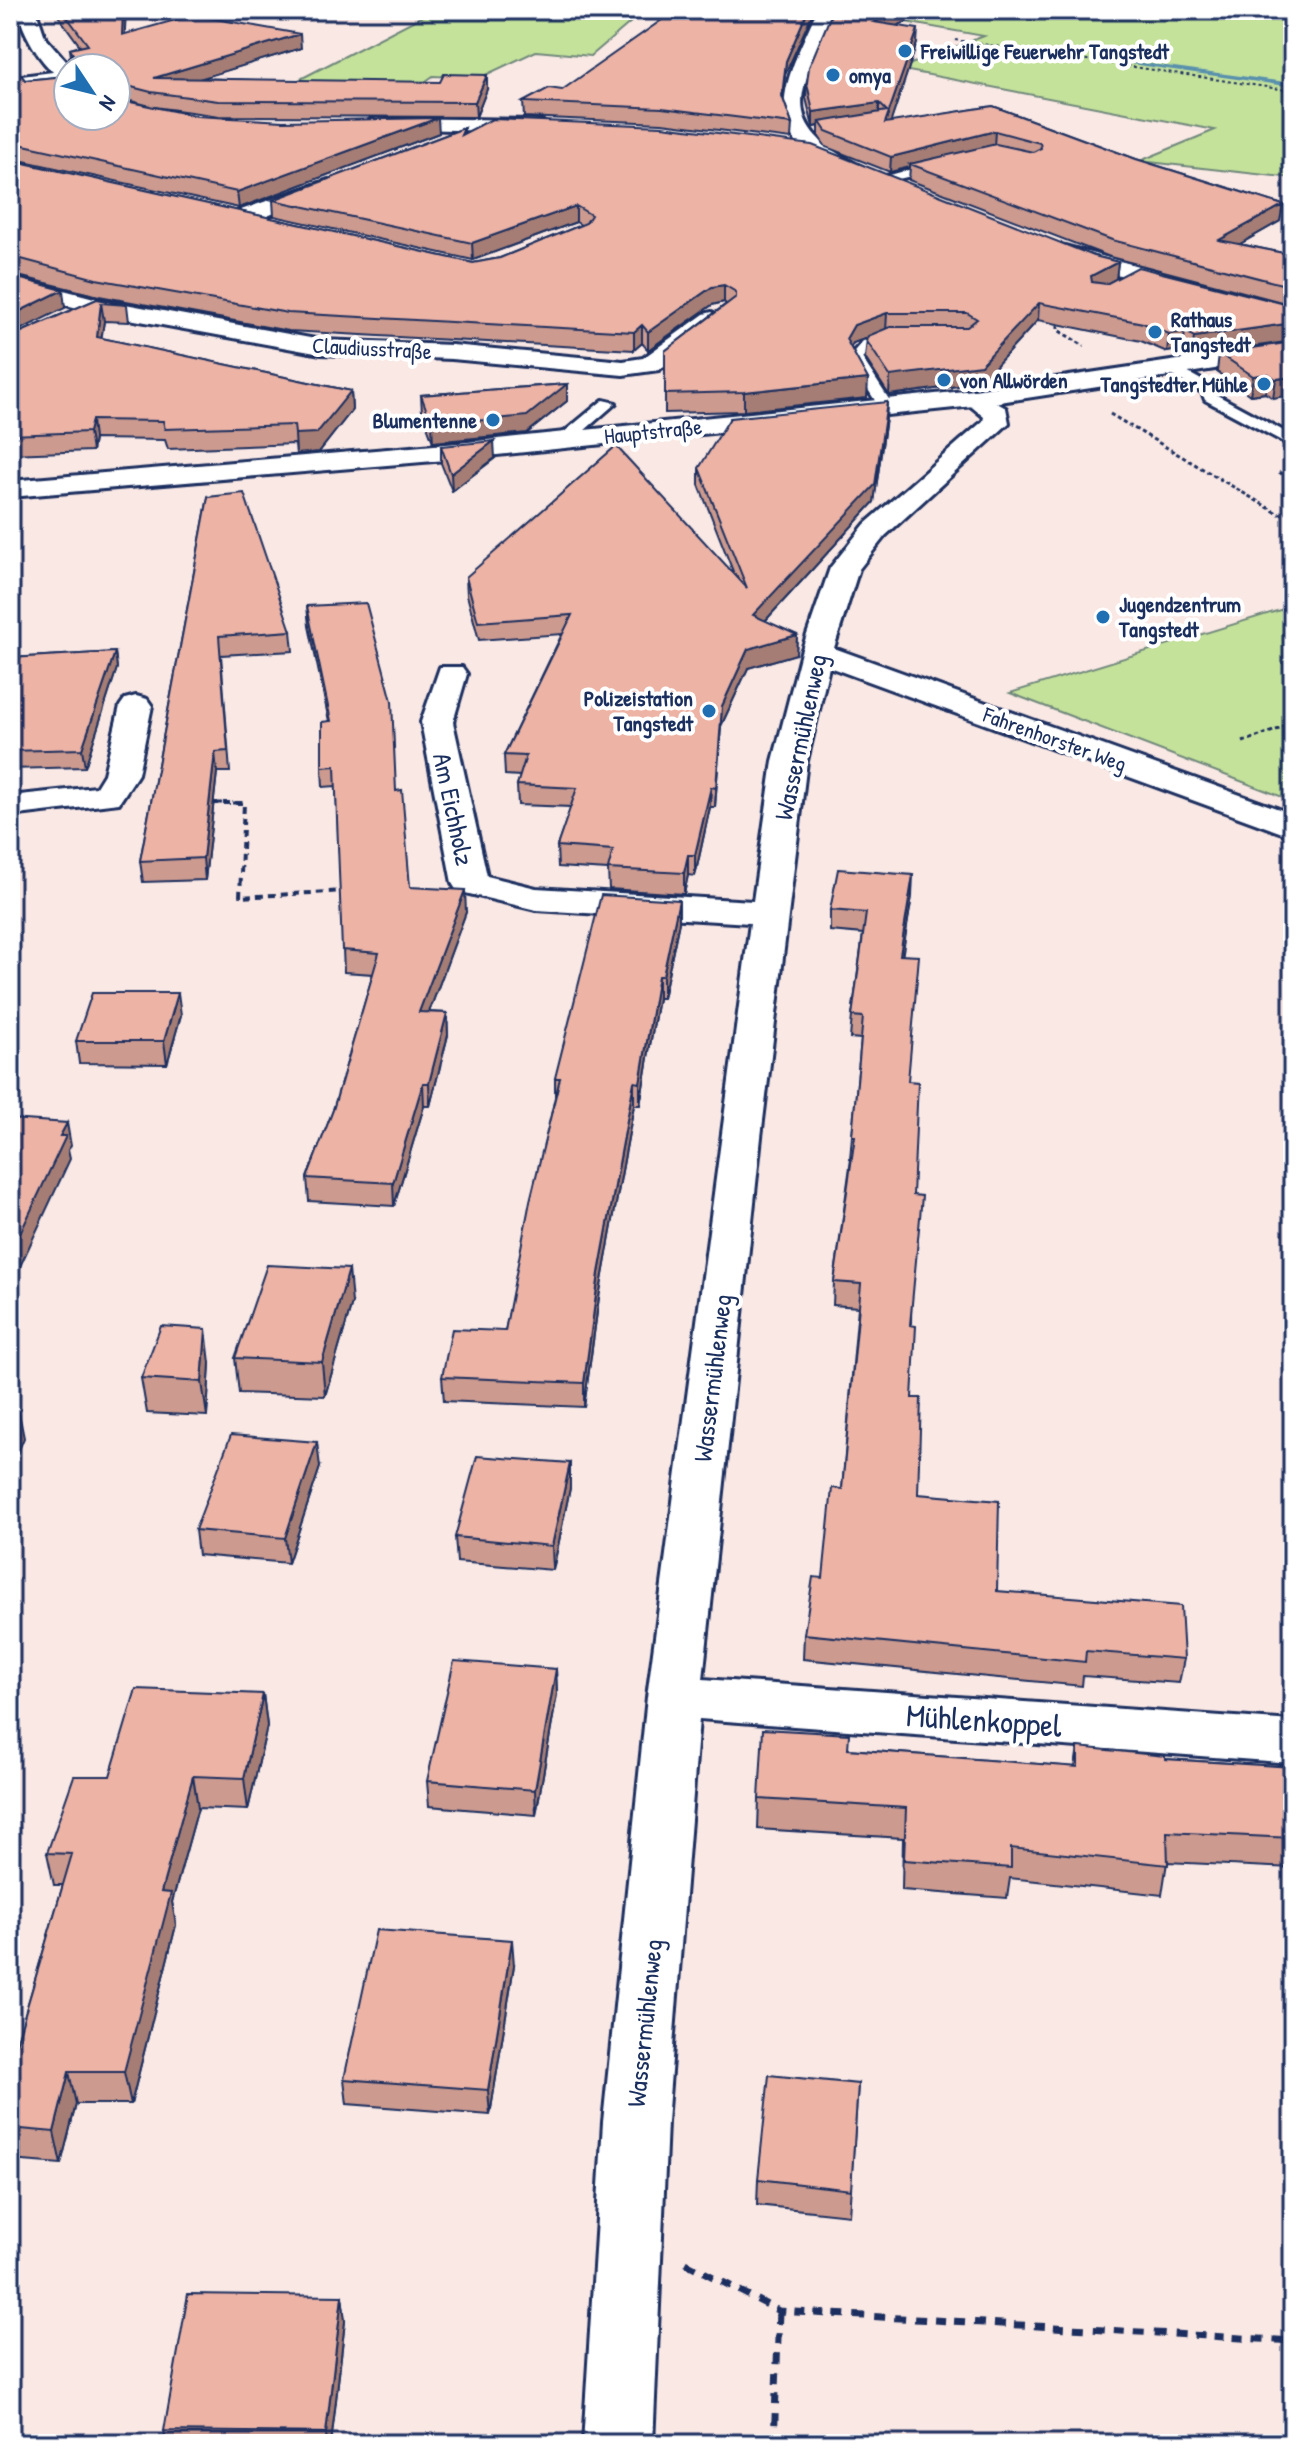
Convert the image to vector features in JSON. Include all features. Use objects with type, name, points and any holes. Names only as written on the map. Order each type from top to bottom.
[{"type":"street","points":[[27,10],[27,22],[52,59]]},
{"type":"street","points":[[826,10],[792,95],[791,114],[799,142],[906,191]]},
{"type":"street","points":[[357,124],[564,127]]},
{"type":"street","points":[[433,146],[491,124]]},
{"type":"street","points":[[292,227],[235,215],[347,178]]},
{"type":"street","points":[[1035,242],[1140,275],[1293,315]]},
{"type":"street","name":"Claudiusstraße","points":[[10,283],[96,306],[321,347],[452,352],[623,368],[650,365],[722,312]]},
{"type":"street","points":[[67,320],[96,306]]},
{"type":"street","name":"Hauptstraße","points":[[10,489],[563,441],[974,398],[1293,350]]},
{"type":"street","name":"Wassermühlenweg","points":[[618,2444],[635,2122],[674,1697],[740,1137],[790,761],[817,652],[845,568],[875,530],[996,423],[997,414],[974,398]]},
{"type":"street","name":"Fahrenhorster Weg","points":[[817,652],[1293,826]]},
{"type":"street","name":"Am Eichholz","points":[[451,674],[437,722],[470,883],[536,899],[770,913]]},
{"type":"street","points":[[10,806],[107,796],[121,774],[136,706]]},
{"type":"street","name":"Mühlenkoppel","points":[[674,1697],[1293,1742]]},
{"type":"lane","points":[[878,180],[964,159]]},
{"type":"lane","points":[[1098,296],[1140,275]]},
{"type":"lane","points":[[886,407],[855,358],[859,349],[886,338],[918,338]]},
{"type":"lane","points":[[1169,368],[1209,390],[1210,397],[1293,442]]},
{"type":"lane","points":[[563,441],[608,403]]},
{"type":"path","points":[[1213,10],[1293,20]]},
{"type":"path","points":[[955,40],[1232,79],[1293,91]]},
{"type":"path","points":[[1098,296],[1058,318],[1058,330],[1128,375]]},
{"type":"path","points":[[1061,385],[1279,514],[1293,512]]},
{"type":"path","points":[[1243,742],[1293,724]]},
{"type":"path","points":[[202,803],[244,803],[240,897],[347,891]]},
{"type":"path","points":[[629,2234],[779,2311],[1293,2341]]},
{"type":"path","points":[[774,2444],[779,2311]]},
{"type":"green space","points":[[434,10],[645,10],[591,56],[536,51],[479,78],[433,76],[419,86],[287,86]]},
{"type":"green space","points":[[964,10],[1293,10],[1293,178],[1140,161],[1215,130],[898,69],[984,36],[905,22]]},
{"type":"green space","points":[[1293,606],[1293,801],[1010,693]]},
{"type":"building","points":[[62,10],[123,10],[122,35],[193,15],[300,34],[154,78],[440,82],[444,74],[487,75],[475,102],[218,101],[132,87],[132,52],[72,52],[70,49],[88,45]]},
{"type":"building","points":[[676,10],[808,10],[786,61],[782,96],[792,124],[662,108],[523,102],[549,88],[562,90]]},
{"type":"building","points":[[833,10],[904,10],[874,22],[918,29],[885,123],[993,106],[1136,159],[1283,205],[1219,240],[1293,255],[1293,287],[1112,240],[910,164],[996,144],[1033,152],[1041,148],[1040,143],[995,131],[891,157],[826,131],[820,122],[887,111],[879,103],[813,112],[807,83],[809,67]]},
{"type":"building","points":[[10,62],[25,80],[52,77],[52,132],[132,132],[132,102],[197,116],[283,121],[438,118],[237,192],[10,142]]},
{"type":"building","points":[[492,119],[662,126],[812,145],[1094,256],[1118,262],[1091,276],[1092,282],[1106,284],[1138,267],[1293,306],[1293,323],[1194,337],[1185,331],[1169,334],[1143,323],[1039,303],[981,365],[890,376],[866,340],[868,336],[890,327],[967,327],[977,319],[967,313],[887,313],[854,325],[846,339],[868,379],[744,392],[665,394],[665,351],[736,297],[736,292],[724,285],[712,287],[648,332],[642,325],[634,332],[288,313],[96,279],[10,256],[10,160],[473,263],[500,258],[586,223],[591,215],[576,206],[472,243],[273,200],[464,128],[461,135]]},
{"type":"building","points":[[10,276],[63,290],[10,316]]},
{"type":"building","points":[[97,299],[127,305],[101,303],[97,337],[351,391],[317,433],[295,434],[294,425],[165,429],[163,421],[92,420],[89,432],[10,435],[10,337]]},
{"type":"building","points":[[1293,342],[1293,377],[1276,379],[1268,374],[1253,376],[1219,353]]},
{"type":"building","points":[[567,384],[527,416],[432,425],[421,395]]},
{"type":"building","points":[[887,402],[875,485],[753,615],[797,635],[748,649],[722,706],[716,788],[711,787],[695,855],[688,855],[684,873],[608,869],[613,850],[557,846],[577,788],[517,785],[526,756],[504,755],[572,615],[478,622],[466,577],[616,446],[747,588],[699,468],[730,418]]},
{"type":"building","points":[[494,441],[451,474],[441,446]]},
{"type":"building","points":[[244,493],[291,631],[219,636],[228,751],[215,752],[203,858],[140,861],[208,497]]},
{"type":"building","points":[[366,603],[392,701],[396,791],[402,790],[410,887],[465,890],[419,1012],[447,1013],[429,1083],[423,1083],[393,1183],[307,1178],[333,1110],[379,953],[342,950],[335,766],[322,767],[322,722],[331,721],[307,606]]},
{"type":"building","points":[[115,652],[82,749],[10,751],[10,658]]},
{"type":"building","points":[[838,869],[913,875],[900,955],[919,956],[908,1081],[918,1082],[913,1195],[922,1196],[910,1325],[916,1326],[912,1398],[921,1398],[918,1494],[999,1501],[997,1591],[1181,1606],[1184,1659],[1086,1651],[1085,1662],[804,1634],[813,1577],[823,1578],[832,1488],[842,1489],[861,1284],[834,1282],[855,1136],[852,1136],[863,1017],[852,1016],[866,913],[830,910]]},
{"type":"building","points":[[601,895],[679,900],[663,976],[658,976],[640,1083],[634,1082],[599,1273],[584,1383],[442,1377],[452,1329],[505,1331],[530,1201],[560,1078],[555,1078]]},
{"type":"building","points":[[92,993],[178,993],[164,1041],[76,1041]]},
{"type":"building","points":[[10,1119],[67,1123],[60,1136],[66,1136],[10,1255]]},
{"type":"building","points":[[267,1265],[349,1269],[322,1362],[235,1358]]},
{"type":"building","points":[[161,1326],[206,1329],[202,1382],[141,1378]]},
{"type":"building","points":[[10,1413],[19,1413],[10,1435]]},
{"type":"building","points":[[231,1435],[317,1442],[285,1538],[195,1530]]},
{"type":"building","points":[[477,1456],[570,1463],[552,1546],[455,1537]]},
{"type":"building","points":[[454,1661],[556,1669],[535,1790],[427,1781]]},
{"type":"building","points":[[136,1689],[263,1694],[244,1778],[193,1776],[161,1892],[171,1893],[124,2072],[69,2072],[54,2132],[10,2128],[10,2044],[16,2044],[72,1854],[47,1853],[74,1776],[110,1776]]},
{"type":"building","points":[[763,1729],[849,1734],[848,1749],[1078,1767],[1078,1747],[1165,1756],[1165,1759],[1293,1767],[1293,1838],[1167,1832],[1168,1865],[1011,1848],[1011,1868],[904,1860],[906,1808],[759,1799]]},
{"type":"building","points":[[376,1930],[512,1940],[488,2090],[344,2079]]},
{"type":"building","points":[[769,2075],[858,2084],[851,2190],[758,2179]]},
{"type":"building","points":[[188,2294],[342,2296],[326,2433],[164,2431]]},
{"type":"waterway","points":[[1124,61],[1293,85]]},
{"type":"place","name":"Freiwillige Feuerwehr Tangstedt","points":[[905,51]]},
{"type":"place","name":"omya","points":[[833,75]]},
{"type":"place","name":"Rathaus Tangstedt","points":[[1155,332]]},
{"type":"place","name":"von Allwörden","points":[[944,380]]},
{"type":"place","name":"Tangstedter Mühle","points":[[1264,384]]},
{"type":"place","name":"Blumentenne","points":[[493,420]]},
{"type":"place","name":"Jugendzentrum Tangstedt","points":[[1103,617]]},
{"type":"place","name":"Polizeistation Tangstedt","points":[[709,711]]}]
